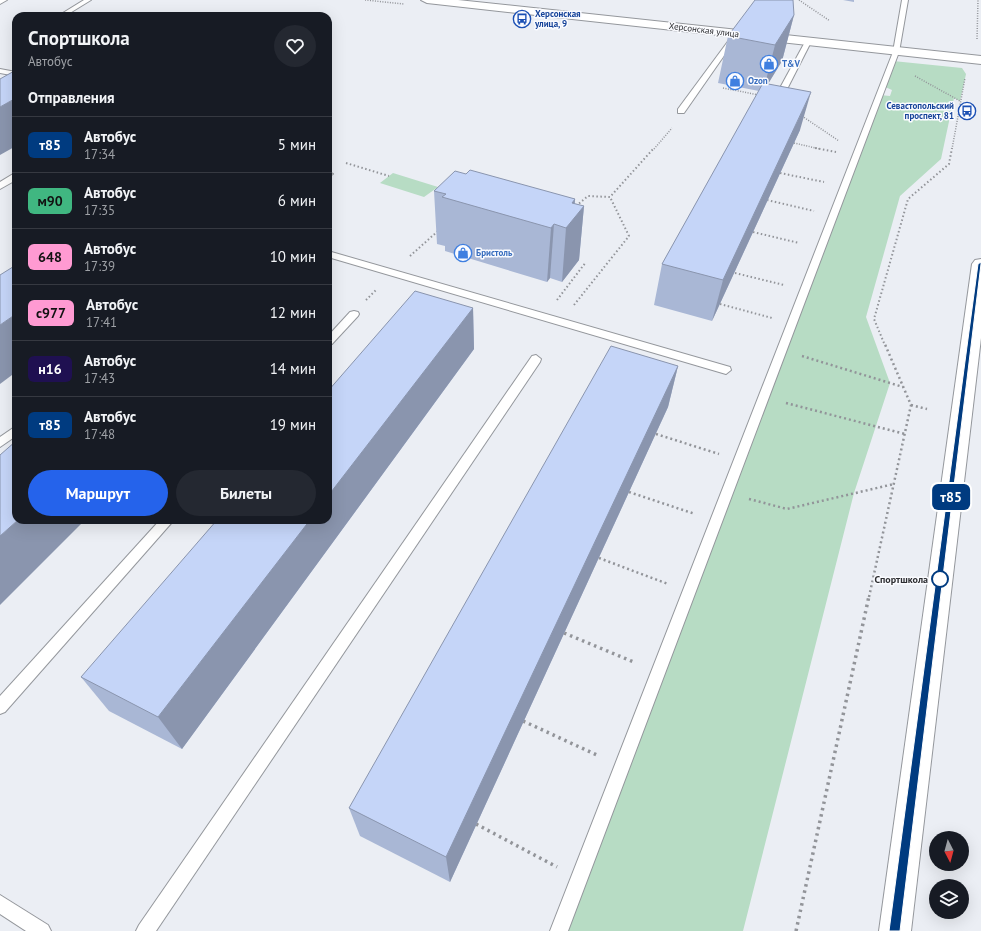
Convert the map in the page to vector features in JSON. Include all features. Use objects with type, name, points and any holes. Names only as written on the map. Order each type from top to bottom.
[{"type":"street","name":"Херсонская улица","points":[[427,0],[460,2],[896,52],[981,60]]},
{"type":"street","points":[[894,931],[981,264]]},
{"type":"lane","points":[[0,2],[4,0]]},
{"type":"lane","points":[[68,12],[88,0]]},
{"type":"lane","points":[[559,931],[896,52],[905,0]]},
{"type":"lane","points":[[681,111],[736,34]]},
{"type":"lane","points":[[778,99],[808,42]]},
{"type":"lane","points":[[0,71],[12,73]]},
{"type":"lane","points":[[0,186],[12,178]]},
{"type":"lane","points":[[332,255],[560,323],[726,370]]},
{"type":"lane","points":[[332,338],[354,314]]},
{"type":"lane","points":[[146,931],[536,359]]},
{"type":"lane","points":[[0,443],[12,433]]},
{"type":"lane","points":[[0,707],[164,524]]},
{"type":"lane","points":[[0,904],[42,931]]},
{"type":"path","points":[[799,0],[834,23]]},
{"type":"path","points":[[977,42],[978,0]]},
{"type":"path","points":[[912,74],[960,101]]},
{"type":"path","points":[[796,931],[911,405],[874,318],[908,199],[949,164],[966,74]]},
{"type":"path","points":[[700,84],[778,99],[857,155]]},
{"type":"path","points":[[610,197],[672,128]]},
{"type":"path","points":[[794,143],[857,155]]},
{"type":"path","points":[[343,162],[389,176]]},
{"type":"path","points":[[780,173],[845,187]]},
{"type":"path","points":[[572,210],[588,196],[610,197]]},
{"type":"path","points":[[560,323],[628,236],[610,197]]},
{"type":"path","points":[[767,200],[834,215]]},
{"type":"path","points":[[354,314],[392,273],[442,227]]},
{"type":"path","points":[[753,232],[821,248]]},
{"type":"path","points":[[542,317],[586,262]]},
{"type":"path","points":[[735,273],[805,291]]},
{"type":"path","points":[[720,304],[792,323]]},
{"type":"path","points":[[782,350],[903,387]]},
{"type":"path","points":[[764,397],[905,434]]},
{"type":"path","points":[[911,405],[927,409]]},
{"type":"path","points":[[656,434],[740,461]]},
{"type":"path","points":[[727,493],[787,509],[894,484]]},
{"type":"path","points":[[629,492],[716,522]]},
{"type":"path","points":[[599,558],[689,592]]},
{"type":"path","points":[[564,633],[658,673]]},
{"type":"path","points":[[524,721],[622,766]]},
{"type":"path","points":[[476,824],[579,878]]},
{"type":"green space","points":[[893,61],[962,68],[966,74],[960,101],[954,98],[941,159],[900,196],[866,317],[890,383],[854,493],[743,931],[558,931],[880,95],[890,96],[892,90],[883,86]]},
{"type":"green space","points":[[393,173],[438,187],[424,197],[380,183]]},
{"type":"building","points":[[755,0],[793,0],[794,15],[775,45],[728,36]]},
{"type":"building","points":[[12,72],[12,100],[0,107],[0,79]]},
{"type":"building","points":[[763,83],[811,92],[723,280],[662,264]]},
{"type":"building","points":[[470,170],[575,199],[572,203],[584,206],[566,228],[554,224],[551,228],[442,197],[446,194],[434,191],[455,171],[466,174]]},
{"type":"building","points":[[12,268],[12,317],[0,325],[0,275]]},
{"type":"building","points":[[415,291],[473,308],[332,491],[332,386]]},
{"type":"building","points":[[611,346],[678,366],[446,857],[349,808]]},
{"type":"building","points":[[12,444],[12,524],[14,524],[0,536],[0,455]]},
{"type":"building","points":[[214,524],[307,524],[158,717],[81,677]]},
{"type":"bus line","name":"т85","points":[[895,931],[981,264]]},
{"type":"place","name":"Херсонская улица, 9","points":[[522,19]]},
{"type":"place","name":"T&V","points":[[769,64]]},
{"type":"place","name":"Ozon","points":[[735,81]]},
{"type":"place","name":"Севастопольский проспект, 81","points":[[967,111]]},
{"type":"place","name":"Бристоль","points":[[463,253]]},
{"type":"place","name":"Спортшкола","points":[[940,579]]}]
